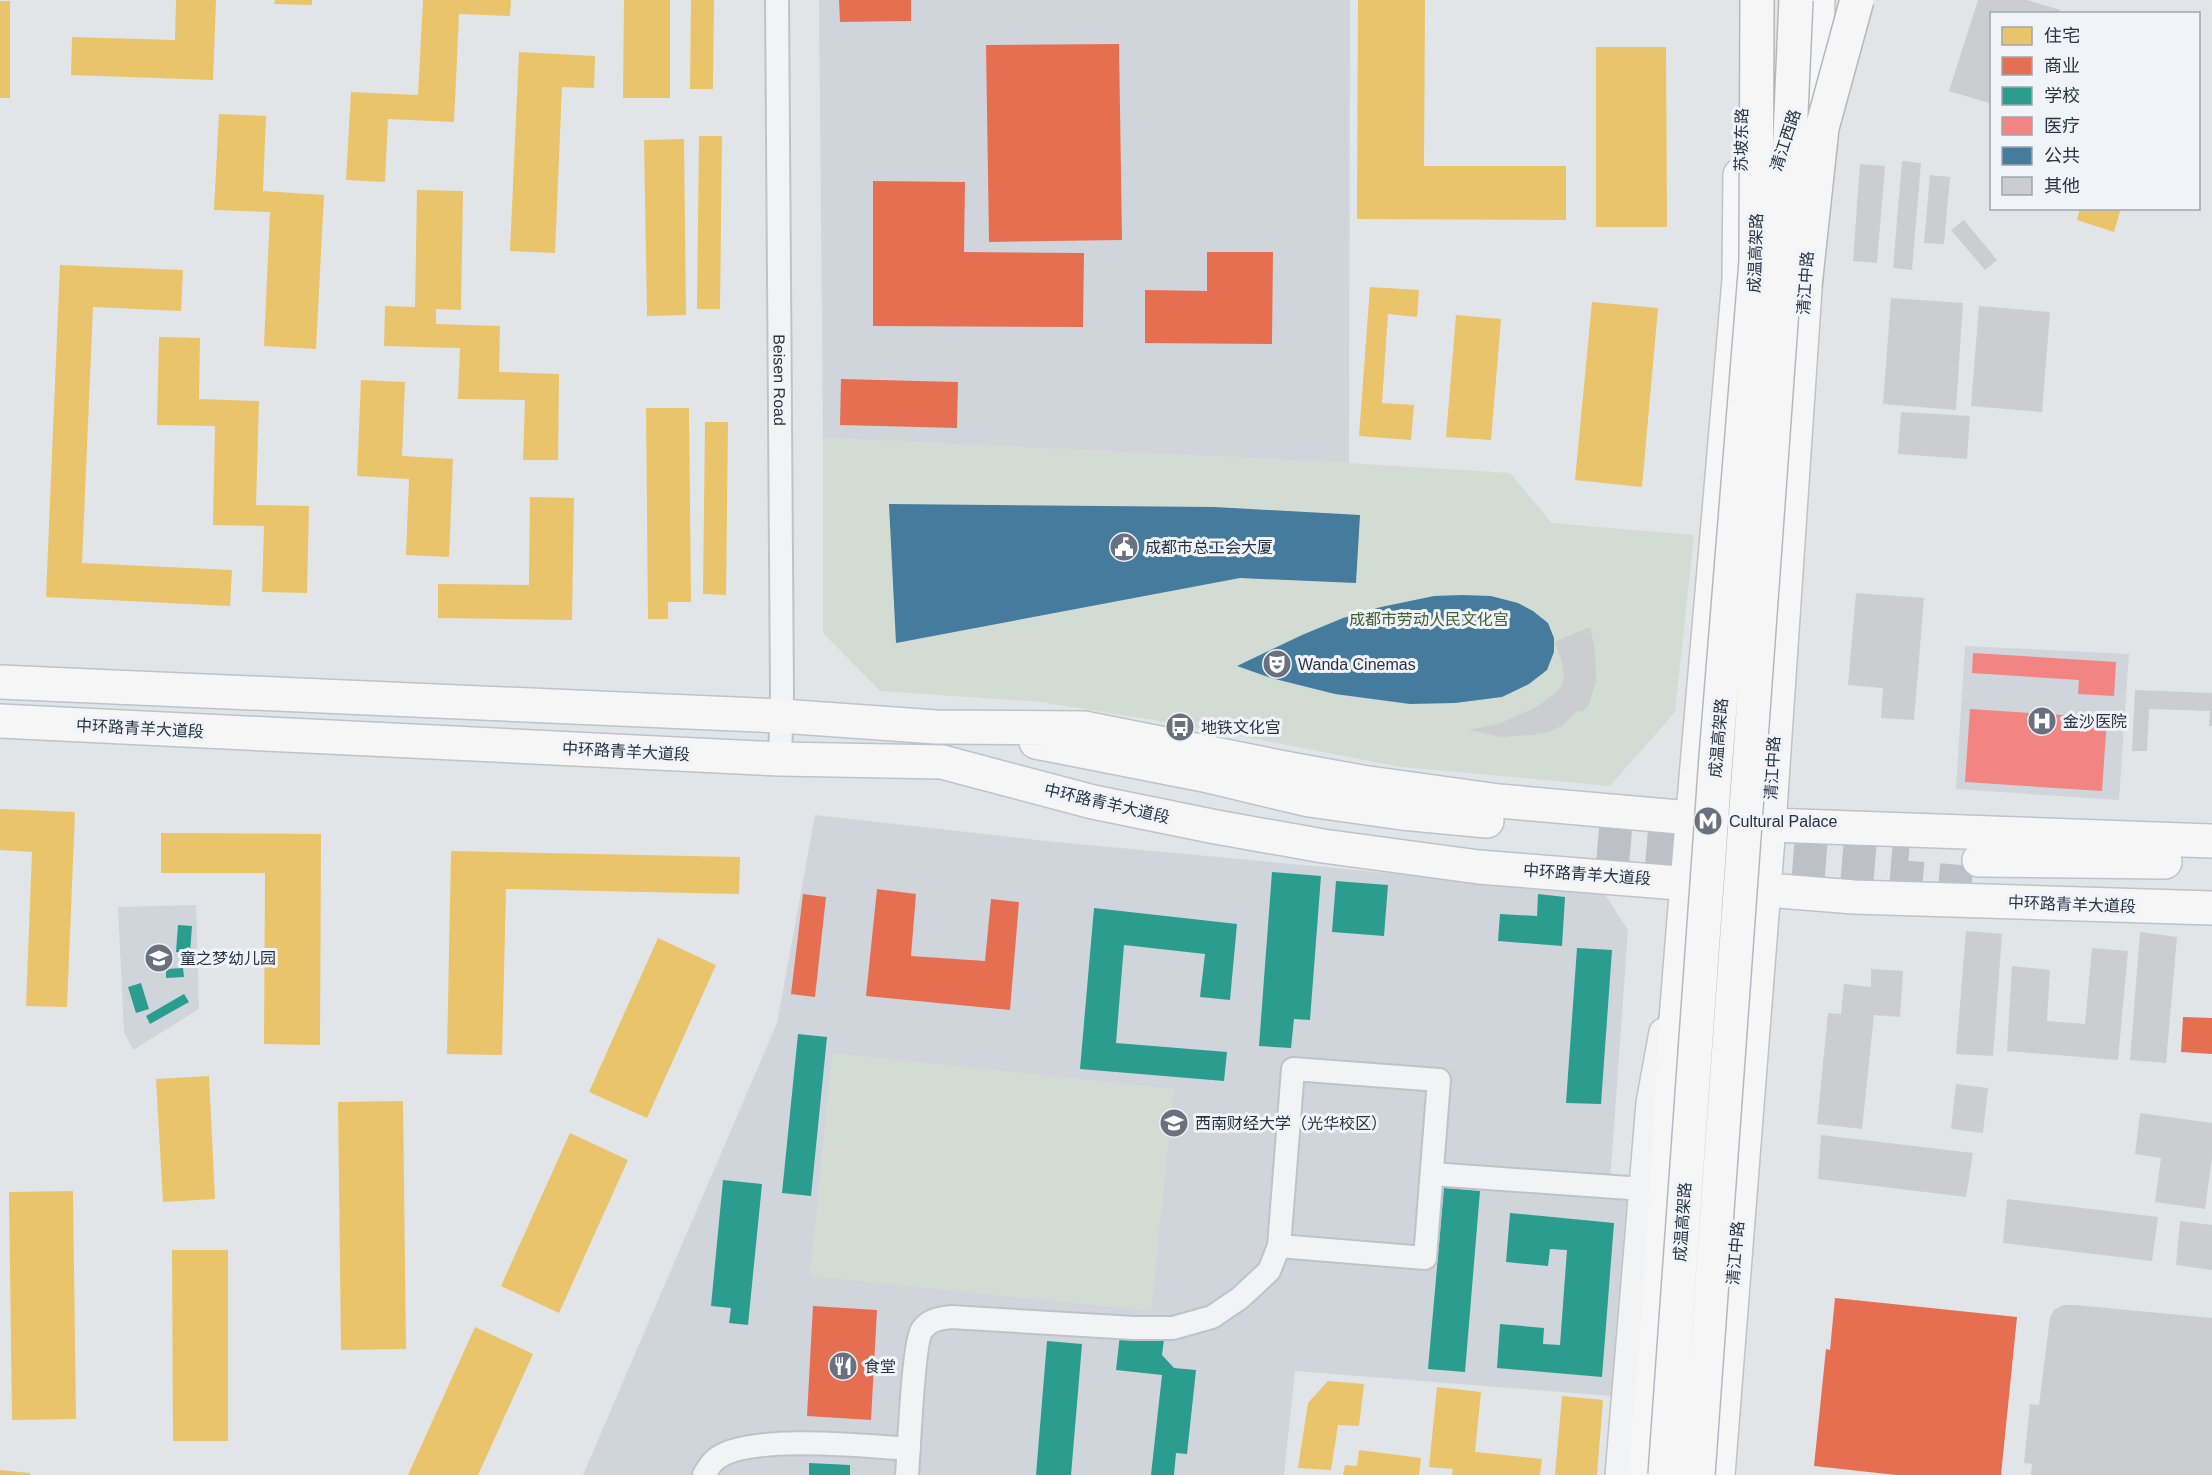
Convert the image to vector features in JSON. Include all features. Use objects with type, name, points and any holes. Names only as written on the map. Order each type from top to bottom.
[{"type":"main road","name":"苏坡东路","points":[[1739,280],[1741,0]]},
{"type":"main road","name":"成温高架路","points":[[1665,1475],[1712,815],[1756,261],[1757,0]]},
{"type":"main road","name":"成温高架路","points":[[1698,1475],[1783,295],[1796,0]]},
{"type":"main road","points":[[1814,168],[1818,0]]},
{"type":"main road","name":"清江西路","points":[[1739,280],[1831,0]]},
{"type":"main road","points":[[1769,482],[1798,351],[1822,128],[1855,0]]},
{"type":"main road","name":"清江西路","points":[[1814,168],[1841,44],[1855,0]]},
{"type":"main road","name":"清江中路","points":[[1718,1475],[1769,825],[1794,433],[1814,168]]},
{"type":"main road","points":[[1648,1475],[1676,1019],[1739,280]]},
{"type":"main road","points":[[0,682],[781,716],[976,730],[1204,775],[1321,801],[1598,840],[1405,839],[1278,819],[1052,774],[942,762]]},
{"type":"main road","name":"中环路青羊大道段","points":[[0,721],[780,759],[942,762],[1094,802],[1323,846],[1479,867],[1854,897],[2212,908]]},
{"type":"main road","points":[[936,727],[1084,728],[1362,782],[1499,801],[1769,825],[2212,842]]},
{"type":"main road","points":[[2212,862],[1979,872],[2212,889]]},
{"type":"main road","points":[[1648,1475],[1673,1168],[1676,1019]]},
{"type":"street","name":"Beisen Road","points":[[777,0],[780,759]]},
{"type":"street","points":[[1619,1475],[1650,1103],[1684,921]]},
{"type":"street","points":[[907,1475],[919,1341],[921,1332],[932,1320],[951,1317],[1134,1328],[1173,1328],[1212,1317],[1240,1298],[1269,1271],[1280,1246],[1293,1069],[1439,1080],[1425,1258],[1280,1246]]},
{"type":"street","points":[[1432,1174],[1643,1189]]},
{"type":"street","points":[[704,1475],[716,1459],[741,1449],[817,1442],[909,1449]]},
{"type":"shaded area","points":[[819,0],[1350,0],[1349,463],[823,438]]},
{"type":"shaded area","name":"金沙医院","points":[[1965,646],[2129,654],[2119,800],[1956,789]]},
{"type":"shaded area","name":"西南财经大学（光华校区）","points":[[815,815],[1056,842],[1604,893],[1628,930],[1609,1196],[1628,1198],[1612,1396],[1295,1371],[1284,1475],[583,1475],[777,1023]]},
{"type":"shaded area","name":"童之梦幼儿园","points":[[196,905],[199,1009],[133,1050],[124,1032],[118,907]]},
{"type":"green space","name":"成都市劳动人民文化宫","points":[[823,438],[1510,473],[1552,523],[1694,535],[1675,712],[1610,786],[1401,767],[1172,723],[1040,702],[880,691],[823,633]]},
{"type":"green space","points":[[832,1053],[1174,1089],[1151,1311],[810,1276]]},
{"type":"building: 住宅","points":[[176,0],[216,0],[213,80],[71,75],[72,37],[175,40]]},
{"type":"building: 住宅","points":[[275,0],[312,0],[312,5],[274,4]]},
{"type":"building: 住宅","points":[[423,0],[511,0],[510,16],[459,14],[454,122],[388,119],[385,182],[346,180],[351,92],[418,95]]},
{"type":"building: 住宅","points":[[624,0],[670,0],[670,98],[623,98]]},
{"type":"building: 住宅","points":[[691,0],[714,0],[713,89],[690,89]]},
{"type":"building: 住宅","points":[[1358,0],[1425,0],[1424,166],[1566,166],[1566,220],[1357,219]]},
{"type":"building: 住宅","points":[[0,1],[10,1],[10,98],[0,98]]},
{"type":"building: 住宅","points":[[1596,47],[1666,47],[1667,227],[1596,227]]},
{"type":"building: 住宅","points":[[519,52],[595,56],[594,88],[562,87],[555,253],[510,251]]},
{"type":"building: 住宅","points":[[219,114],[266,116],[263,191],[324,195],[316,349],[264,346],[270,212],[214,210]]},
{"type":"building: 住宅","points":[[699,136],[722,136],[720,309],[697,309]]},
{"type":"building: 住宅","points":[[684,139],[686,315],[647,316],[644,140]]},
{"type":"building: 住宅","points":[[417,190],[463,191],[461,310],[436,309],[436,324],[500,326],[499,372],[559,374],[558,460],[523,460],[525,400],[458,399],[460,348],[384,346],[385,306],[415,307]]},
{"type":"building: 住宅","points":[[2080,210],[2120,210],[2114,232],[2077,220]]},
{"type":"building: 住宅","points":[[60,265],[183,270],[181,311],[93,307],[82,563],[232,570],[230,606],[46,597]]},
{"type":"building: 住宅","points":[[1370,287],[1419,290],[1417,317],[1388,314],[1382,403],[1414,405],[1411,440],[1359,436]]},
{"type":"building: 住宅","points":[[1592,302],[1658,308],[1642,487],[1575,480]]},
{"type":"building: 住宅","points":[[1456,315],[1501,319],[1491,440],[1446,437]]},
{"type":"building: 住宅","points":[[159,337],[200,338],[199,399],[259,401],[256,505],[309,506],[307,593],[262,592],[264,526],[213,525],[215,426],[157,425]]},
{"type":"building: 住宅","points":[[361,380],[405,382],[402,456],[453,459],[449,557],[406,555],[409,479],[357,476]]},
{"type":"building: 住宅","points":[[646,408],[689,408],[691,602],[668,602],[668,619],[648,619]]},
{"type":"building: 住宅","points":[[705,422],[728,422],[726,595],[703,594]]},
{"type":"building: 住宅","points":[[530,497],[574,498],[572,620],[438,618],[438,584],[529,585]]},
{"type":"building: 住宅","points":[[0,809],[75,812],[67,1007],[26,1006],[32,852],[0,850]]},
{"type":"building: 住宅","points":[[161,833],[321,834],[320,1045],[264,1044],[265,873],[161,873]]},
{"type":"building: 住宅","points":[[451,851],[740,857],[739,894],[506,889],[502,1055],[447,1054]]},
{"type":"building: 住宅","points":[[658,938],[716,965],[647,1118],[589,1092]]},
{"type":"building: 住宅","points":[[209,1076],[215,1199],[163,1202],[156,1079]]},
{"type":"building: 住宅","points":[[403,1101],[406,1349],[341,1350],[338,1102]]},
{"type":"building: 住宅","points":[[570,1133],[628,1160],[559,1313],[501,1286]]},
{"type":"building: 住宅","points":[[73,1191],[76,1419],[12,1420],[9,1192]]},
{"type":"building: 住宅","points":[[172,1250],[228,1250],[228,1441],[173,1441]]},
{"type":"building: 住宅","points":[[475,1327],[533,1354],[478,1475],[408,1475]]},
{"type":"building: 住宅","points":[[1328,1381],[1364,1384],[1359,1426],[1338,1425],[1331,1470],[1298,1468],[1308,1403]]},
{"type":"building: 住宅","points":[[1437,1387],[1481,1392],[1475,1452],[1542,1459],[1540,1475],[1452,1475],[1453,1469],[1429,1467]]},
{"type":"building: 住宅","points":[[1562,1396],[1603,1400],[1597,1475],[1555,1475]]},
{"type":"building: 住宅","points":[[1359,1450],[1421,1458],[1419,1475],[1343,1475],[1345,1465],[1357,1466]]},
{"type":"building: 住宅","points":[[0,1470],[30,1473],[30,1475],[0,1475]]},
{"type":"building: 商业","points":[[839,0],[911,0],[911,21],[840,22]]},
{"type":"building: 商业","points":[[1119,44],[1122,240],[989,242],[986,45]]},
{"type":"building: 商业","points":[[873,181],[965,182],[964,252],[1084,253],[1083,327],[873,326]]},
{"type":"building: 商业","points":[[1207,252],[1273,252],[1272,344],[1145,343],[1145,290],[1207,291]]},
{"type":"building: 商业","points":[[841,379],[958,382],[957,428],[840,425]]},
{"type":"building: 商业","points":[[877,889],[916,894],[911,956],[985,961],[991,899],[1019,902],[1010,1010],[866,996]]},
{"type":"building: 商业","points":[[803,894],[826,897],[815,997],[791,994]]},
{"type":"building: 商业","points":[[2183,1017],[2212,1018],[2212,1054],[2181,1052]]},
{"type":"building: 商业","points":[[1835,1298],[2017,1317],[2001,1475],[1896,1475],[1814,1466],[1826,1349],[1830,1350]]},
{"type":"building: 商业","points":[[813,1306],[877,1310],[871,1420],[807,1416]]},
{"type":"building: 学校","points":[[1272,872],[1321,876],[1310,1020],[1294,1019],[1291,1048],[1259,1046]]},
{"type":"building: 学校","points":[[1336,881],[1388,885],[1384,936],[1332,932]]},
{"type":"building: 学校","points":[[1538,894],[1565,897],[1562,946],[1498,941],[1500,914],[1537,916]]},
{"type":"building: 学校","points":[[1094,908],[1237,924],[1230,1000],[1200,997],[1205,954],[1124,945],[1116,1043],[1227,1052],[1224,1081],[1080,1069]]},
{"type":"building: 学校","points":[[178,925],[192,926],[190,953],[176,952]]},
{"type":"building: 学校","points":[[1577,948],[1612,950],[1601,1104],[1566,1103]]},
{"type":"building: 学校","points":[[183,968],[184,977],[166,978],[166,969]]},
{"type":"building: 学校","points":[[141,983],[149,1009],[136,1013],[128,987]]},
{"type":"building: 学校","points":[[184,994],[189,1002],[150,1024],[146,1016]]},
{"type":"building: 学校","points":[[798,1034],[827,1037],[811,1196],[782,1193]]},
{"type":"building: 学校","points":[[723,1180],[762,1184],[748,1325],[729,1323],[731,1308],[711,1306]]},
{"type":"building: 学校","points":[[1444,1188],[1480,1191],[1465,1372],[1428,1369]]},
{"type":"building: 学校","points":[[1510,1213],[1614,1223],[1602,1377],[1497,1368],[1500,1324],[1544,1328],[1543,1344],[1560,1345],[1567,1250],[1550,1249],[1548,1266],[1506,1262]]},
{"type":"building: 学校","points":[[1120,1334],[1164,1339],[1162,1355],[1174,1368],[1196,1370],[1187,1454],[1176,1453],[1174,1475],[1151,1475],[1162,1375],[1116,1370]]},
{"type":"building: 学校","points":[[1047,1341],[1082,1344],[1071,1475],[1036,1475]]},
{"type":"building: 学校","points":[[809,1463],[850,1465],[850,1475],[809,1475]]},
{"type":"building: 医疗","points":[[1973,653],[2116,662],[2114,696],[2078,694],[2079,680],[1972,673]]},
{"type":"building: 医疗","points":[[1970,709],[2107,718],[2102,791],[1965,782]]},
{"type":"building: 公共","name":"成都市总工会大厦","points":[[889,504],[1214,507],[1360,515],[1356,583],[1240,578],[896,643]]},
{"type":"building: 公共","points":[[1434,596],[1491,596],[1518,603],[1548,623],[1554,638],[1554,652],[1547,670],[1529,684],[1502,697],[1455,703],[1410,704],[1335,694],[1271,678],[1237,666],[1343,618]]},
{"type":"building: 其他","points":[[1978,0],[2027,0],[2060,10],[2060,12],[1990,12],[1990,103],[1949,91]]},
{"type":"building: 其他","points":[[1902,161],[1921,163],[1912,270],[1893,268]]},
{"type":"building: 其他","points":[[1860,164],[1885,166],[1877,263],[1853,261]]},
{"type":"building: 其他","points":[[1930,175],[1950,177],[1944,244],[1924,243]]},
{"type":"building: 其他","points":[[1964,220],[1997,260],[1985,270],[1951,230]]},
{"type":"building: 其他","points":[[1891,298],[1963,303],[1956,410],[1883,404]]},
{"type":"building: 其他","points":[[1979,306],[2050,312],[2042,412],[1971,406]]},
{"type":"building: 其他","points":[[1901,412],[1970,416],[1967,459],[1898,454]]},
{"type":"building: 其他","points":[[1856,593],[1924,598],[1914,720],[1881,718],[1883,688],[1848,685]]},
{"type":"building: 其他","points":[[1590,627],[1595,651],[1596,681],[1589,705],[1581,713],[1578,710],[1563,725],[1548,732],[1531,735],[1502,737],[1468,730],[1501,723],[1538,706],[1555,693],[1561,687],[1564,678],[1561,659],[1554,642]]},
{"type":"building: 其他","points":[[2135,690],[2212,693],[2212,726],[2209,726],[2210,711],[2149,709],[2147,751],[2132,751]]},
{"type":"building: 其他","points":[[1966,931],[2002,934],[1993,1056],[1956,1054]]},
{"type":"building: 其他","points":[[2140,932],[2177,937],[2166,1063],[2130,1060]]},
{"type":"building: 其他","points":[[2092,948],[2128,951],[2118,1060],[2007,1051],[2012,966],[2050,970],[2047,1021],[2085,1024]]},
{"type":"building: 其他","points":[[1871,969],[1903,971],[1900,1017],[1874,1015],[1862,1129],[1817,1124],[1828,1013],[1841,1014],[1844,984],[1871,987]]},
{"type":"building: 其他","points":[[1956,1084],[1988,1088],[1983,1133],[1951,1129]]},
{"type":"building: 其他","points":[[2140,1113],[2212,1123],[2212,1158],[2205,1209],[2155,1202],[2161,1158],[2135,1154]]},
{"type":"building: 其他","points":[[1821,1135],[1973,1153],[1966,1197],[1818,1179]]},
{"type":"building: 其他","points":[[2007,1199],[2158,1217],[2152,1261],[2003,1243]]},
{"type":"building: 其他","points":[[2180,1221],[2212,1225],[2212,1270],[2176,1265]]},
{"type":"building: 其他","points":[[2063,1305],[2212,1318],[2212,1475],[2031,1475],[2032,1464],[2024,1463],[2030,1404],[2039,1405],[2050,1317],[2054,1310]]},
{"type":"tunnel","points":[[1599,828],[1909,854]]},
{"type":"tunnel","points":[[1597,852],[1978,883]]},
{"type":"place","name":"成都市总工会大厦","points":[[1124,547]]},
{"type":"place","name":"Wanda Cinemas","points":[[1277,664]]},
{"type":"place","name":"金沙医院","points":[[2042,721]]},
{"type":"place","name":"地铁文化宫","points":[[1180,727]]},
{"type":"place","name":"Cultural Palace","points":[[1708,821]]},
{"type":"place","name":"童之梦幼儿园","points":[[159,958]]},
{"type":"place","name":"西南财经大学（光华校区）","points":[[1174,1123]]},
{"type":"place","name":"食堂","points":[[843,1366]]}]
